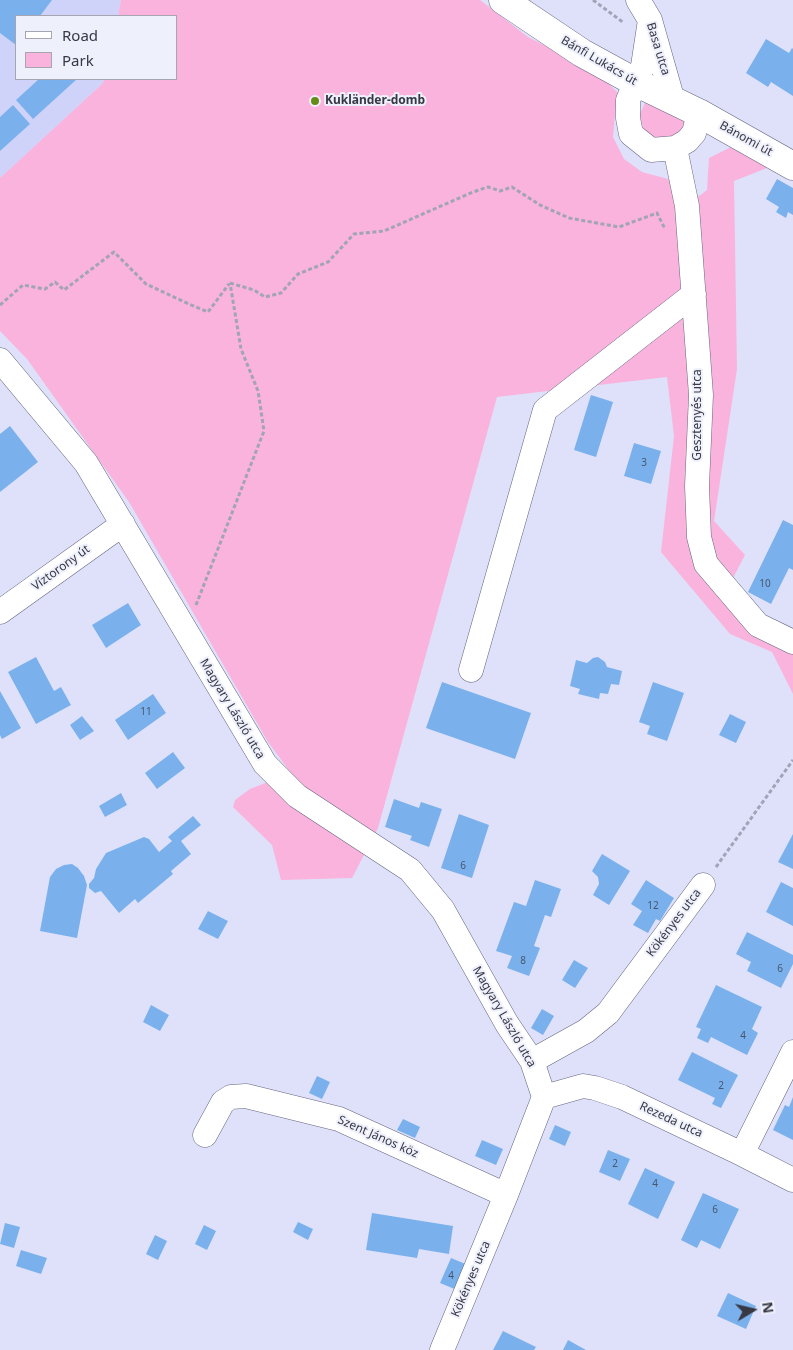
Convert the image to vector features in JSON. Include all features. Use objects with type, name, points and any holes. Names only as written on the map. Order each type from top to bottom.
[{"type":"main road","name":"Bánfi Lukács út","points":[[503,0],[582,53],[635,82],[699,113]]},
{"type":"main road","name":"Bánomi út","points":[[699,113],[793,166]]},
{"type":"street","name":"Basa utca","points":[[638,0],[650,20],[673,101]]},
{"type":"street","points":[[650,20],[642,66],[628,100],[628,118],[631,134],[651,150],[675,148],[688,141],[694,132],[699,113]]},
{"type":"street","name":"Gesztenyés utca","points":[[675,148],[687,206],[701,395],[697,486],[699,537],[706,564],[758,625],[793,642]]},
{"type":"street","points":[[471,670],[545,410],[694,294]]},
{"type":"street","name":"Magyary László utca","points":[[0,360],[86,463],[265,764],[297,796],[410,870],[443,910],[507,1024],[532,1061],[544,1097]]},
{"type":"street","name":"Víztorony út","points":[[0,612],[123,524]]},
{"type":"street","name":"Kökényes utca","points":[[532,1061],[586,1031],[608,1013],[702,886]]},
{"type":"street","points":[[742,1154],[793,1052]]},
{"type":"street","name":"Rezeda utca","points":[[544,1097],[583,1086],[595,1088],[622,1097],[793,1180]]},
{"type":"street","name":"Szent János köz","points":[[205,1135],[223,1102],[231,1097],[246,1096],[339,1119],[506,1195]]},
{"type":"street","name":"Kökényes utca","points":[[442,1350],[544,1097]]},
{"type":"path","points":[[230,283],[254,290],[265,297],[281,293],[298,274],[328,262],[354,234],[384,230],[488,187],[500,191],[512,187],[540,205],[569,218],[619,227],[657,213],[667,235]]},
{"type":"path","points":[[0,304],[23,285],[46,289],[54,282],[64,290],[114,252],[146,284],[208,312],[230,283]]},
{"type":"path","points":[[185,631],[264,431],[258,391],[241,349],[230,283]]},
{"type":"path","name":"Kökényes utca","points":[[702,886],[793,760]]},
{"type":"shaded area","points":[[0,0],[121,0],[118,15],[15,15],[15,80],[104,80],[103,83],[0,178]]},
{"type":"green space","points":[[121,0],[480,0],[528,37],[572,59],[603,78],[617,92],[613,137],[624,159],[642,172],[668,179],[674,183],[682,209],[707,190],[709,158],[733,146],[772,166],[734,181],[737,369],[714,521],[745,555],[723,597],[793,636],[793,694],[772,652],[730,634],[661,552],[674,436],[667,377],[497,397],[378,828],[352,878],[281,880],[272,845],[233,807],[235,800],[250,789],[291,773],[268,742],[129,502],[27,359],[0,331],[0,178],[103,83],[104,80],[178,80],[178,15],[118,15]]},
{"type":"green space","points":[[652,87],[690,119],[679,136],[658,141],[649,136],[642,125],[640,114]]},
{"type":"building","points":[[0,0],[52,0],[41,15],[15,15],[15,44],[0,33]]},
{"type":"building","points":[[766,39],[789,53],[793,49],[793,96],[771,82],[768,87],[746,73]]},
{"type":"building","points":[[38,80],[76,80],[33,119],[16,100]]},
{"type":"building","points":[[13,105],[30,124],[0,151],[0,117]]},
{"type":"building","points":[[777,179],[793,188],[793,215],[788,212],[786,218],[776,212],[779,207],[766,199]]},
{"type":"building","points":[[591,395],[613,402],[596,457],[574,450]]},
{"type":"building","points":[[10,426],[38,462],[0,492],[0,434]]},
{"type":"building","points":[[634,443],[661,451],[651,484],[624,476]]},
{"type":"building","points":[[783,520],[793,525],[793,570],[789,568],[771,604],[748,592]]},
{"type":"building","points":[[128,603],[141,625],[106,648],[92,625]]},
{"type":"building","points":[[36,657],[54,691],[61,687],[71,705],[36,724],[8,672]]},
{"type":"building","points":[[598,657],[605,662],[607,667],[622,671],[619,685],[611,684],[608,694],[600,693],[599,699],[578,694],[580,689],[570,686],[576,660],[587,663],[593,658]]},
{"type":"building","points":[[442,682],[531,713],[515,759],[426,728]]},
{"type":"building","points":[[653,682],[684,693],[667,741],[647,734],[650,726],[639,722]]},
{"type":"building","points":[[0,691],[21,728],[2,739],[0,735]]},
{"type":"building","points":[[153,694],[166,713],[128,740],[115,720]]},
{"type":"building","points":[[730,714],[746,722],[736,743],[719,735]]},
{"type":"building","points":[[82,716],[94,731],[80,740],[70,725]]},
{"type":"building","points":[[173,752],[185,768],[157,789],[145,773]]},
{"type":"building","points":[[121,793],[127,805],[105,817],[99,806]]},
{"type":"building","points":[[394,799],[419,808],[421,802],[442,809],[429,847],[410,840],[412,836],[385,827]]},
{"type":"building","points":[[459,814],[489,825],[472,878],[441,868]]},
{"type":"building","points":[[193,816],[201,825],[181,841],[191,854],[171,871],[173,874],[138,903],[135,899],[119,913],[101,891],[95,893],[89,888],[96,869],[106,853],[144,837],[149,839],[159,852],[172,841],[168,837]]},
{"type":"building","points":[[793,834],[793,869],[778,862]]},
{"type":"building","points":[[602,854],[630,871],[609,905],[593,895],[599,884],[598,877],[592,871]]},
{"type":"building","points":[[72,864],[84,876],[87,885],[77,938],[40,931],[50,877],[56,869]]},
{"type":"building","points":[[535,880],[561,889],[551,917],[545,915],[534,946],[540,948],[529,976],[507,968],[512,956],[496,951],[514,902],[526,906]]},
{"type":"building","points":[[646,880],[674,898],[660,921],[656,919],[648,933],[633,925],[642,911],[631,904]]},
{"type":"building","points":[[781,882],[793,888],[793,926],[766,912]]},
{"type":"building","points":[[208,911],[228,921],[218,939],[198,929]]},
{"type":"building","points":[[747,932],[793,955],[793,964],[781,988],[747,971],[751,962],[736,954]]},
{"type":"building","points":[[574,960],[588,968],[575,988],[562,980]]},
{"type":"building","points":[[716,985],[762,1007],[752,1029],[758,1033],[747,1055],[711,1037],[708,1043],[697,1038],[701,1029],[696,1027]]},
{"type":"building","points":[[151,1005],[169,1015],[160,1031],[143,1022]]},
{"type":"building","points":[[542,1009],[554,1016],[543,1035],[531,1028]]},
{"type":"building","points":[[692,1052],[738,1075],[721,1108],[712,1104],[715,1098],[678,1080]]},
{"type":"building","points":[[317,1076],[330,1082],[322,1099],[309,1093]]},
{"type":"building","points":[[793,1097],[793,1140],[773,1130],[785,1105],[789,1107]]},
{"type":"building","points":[[403,1119],[420,1127],[415,1138],[397,1130]]},
{"type":"building","points":[[555,1125],[571,1132],[565,1146],[549,1139]]},
{"type":"building","points":[[482,1140],[503,1149],[496,1165],[475,1156]]},
{"type":"building","points":[[608,1150],[630,1159],[620,1181],[599,1172]]},
{"type":"building","points":[[645,1168],[675,1182],[658,1219],[628,1204]]},
{"type":"building","points":[[703,1193],[739,1209],[720,1249],[701,1240],[697,1248],[681,1240]]},
{"type":"building","points":[[372,1213],[453,1226],[449,1254],[419,1249],[417,1258],[366,1250]]},
{"type":"building","points":[[298,1222],[313,1229],[308,1240],[293,1232]]},
{"type":"building","points":[[5,1223],[20,1227],[14,1248],[0,1244]]},
{"type":"building","points":[[204,1225],[216,1231],[207,1250],[195,1244]]},
{"type":"building","points":[[155,1235],[167,1241],[158,1260],[146,1254]]},
{"type":"building","points":[[21,1250],[47,1258],[41,1274],[16,1266]]},
{"type":"building","points":[[451,1258],[468,1265],[457,1290],[440,1283]]},
{"type":"building","points":[[728,1293],[756,1306],[746,1329],[717,1316]]},
{"type":"building","points":[[503,1331],[536,1347],[534,1350],[493,1350]]},
{"type":"building","points":[[568,1340],[586,1350],[563,1350]]},
{"type":"place","name":"Kukländer-domb","points":[[315,101]]}]
